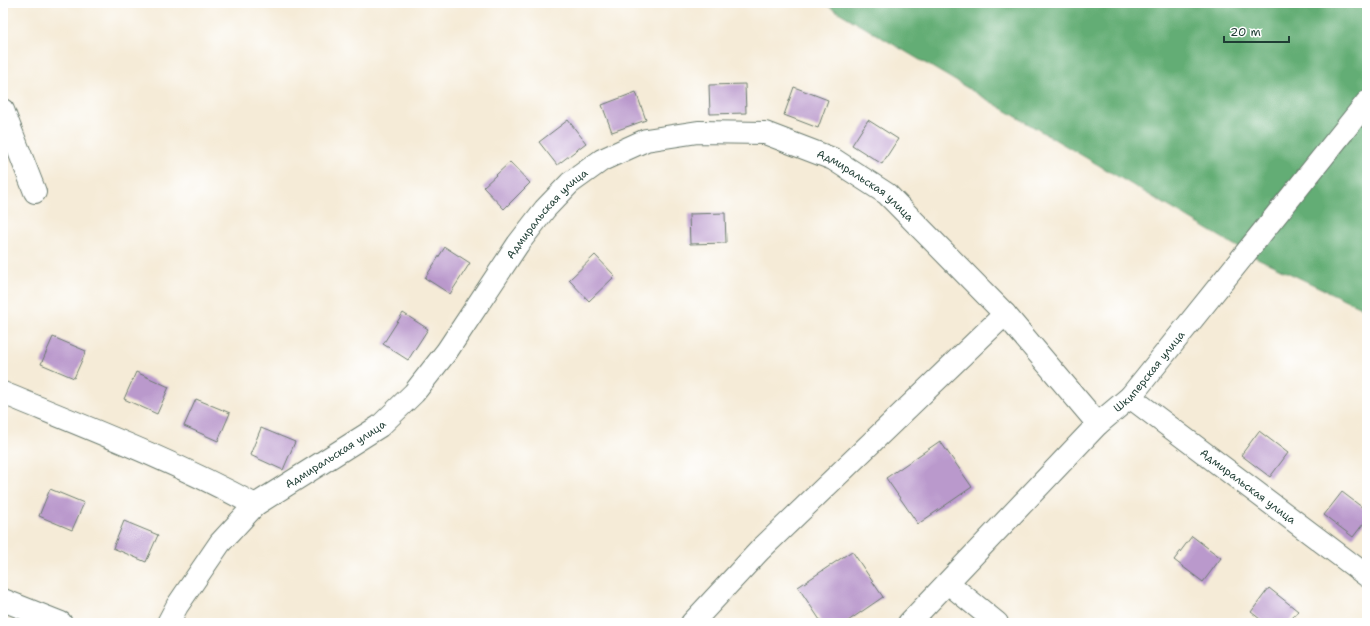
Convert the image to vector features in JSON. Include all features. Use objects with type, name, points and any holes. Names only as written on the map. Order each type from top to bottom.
[{"type":"street","name":"Шкиперская улица","points":[[910,623],[1098,424],[1130,397],[1367,102]]},
{"type":"street","points":[[3,110],[35,192]]},
{"type":"street","name":"Адмиральская улица","points":[[168,623],[177,606],[220,543],[255,505],[380,426],[414,393],[447,351],[518,244],[545,209],[570,183],[602,160],[646,140],[698,132],[766,133],[833,159],[887,194],[1005,314],[1098,424]]},
{"type":"street","points":[[692,623],[760,550],[1005,314]]},
{"type":"street","points":[[3,393],[152,454],[216,483],[255,505]]},
{"type":"street","name":"Адмиральская улица","points":[[1130,397],[1367,576]]},
{"type":"street","points":[[948,583],[997,623]]},
{"type":"street","points":[[3,600],[61,623]]},
{"type":"green space","points":[[823,3],[1367,3],[1367,310],[1253,256]]},
{"type":"building","points":[[745,84],[746,113],[710,114],[709,85]]},
{"type":"building","points":[[794,87],[828,100],[818,128],[784,115]]},
{"type":"building","points":[[636,92],[646,120],[612,132],[602,105]]},
{"type":"building","points":[[568,120],[586,143],[557,165],[539,142]]},
{"type":"building","points":[[868,120],[898,139],[882,164],[852,145]]},
{"type":"building","points":[[510,162],[530,183],[504,209],[483,187]]},
{"type":"building","points":[[725,213],[726,243],[690,244],[689,214]]},
{"type":"building","points":[[445,247],[470,263],[450,294],[425,278]]},
{"type":"building","points":[[595,255],[615,276],[589,301],[569,280]]},
{"type":"building","points":[[403,313],[428,329],[408,360],[383,344]]},
{"type":"building","points":[[53,337],[86,351],[74,378],[41,364]]},
{"type":"building","points":[[136,372],[169,387],[157,414],[124,399]]},
{"type":"building","points":[[196,399],[230,413],[218,441],[184,426]]},
{"type":"building","points":[[261,428],[295,442],[283,470],[250,455]]},
{"type":"building","points":[[1259,431],[1288,453],[1270,477],[1241,455]]},
{"type":"building","points":[[940,441],[972,487],[918,524],[886,478]]},
{"type":"building","points":[[50,489],[84,503],[72,530],[39,516]]},
{"type":"building","points":[[1342,492],[1367,511],[1367,519],[1353,537],[1324,515]]},
{"type":"building","points":[[124,521],[158,535],[146,562],[113,548]]},
{"type":"building","points":[[1192,536],[1221,558],[1203,582],[1174,560]]},
{"type":"building","points":[[852,551],[883,597],[845,623],[822,623],[798,587]]},
{"type":"building","points":[[1269,588],[1298,611],[1288,623],[1265,623],[1251,612]]}]
